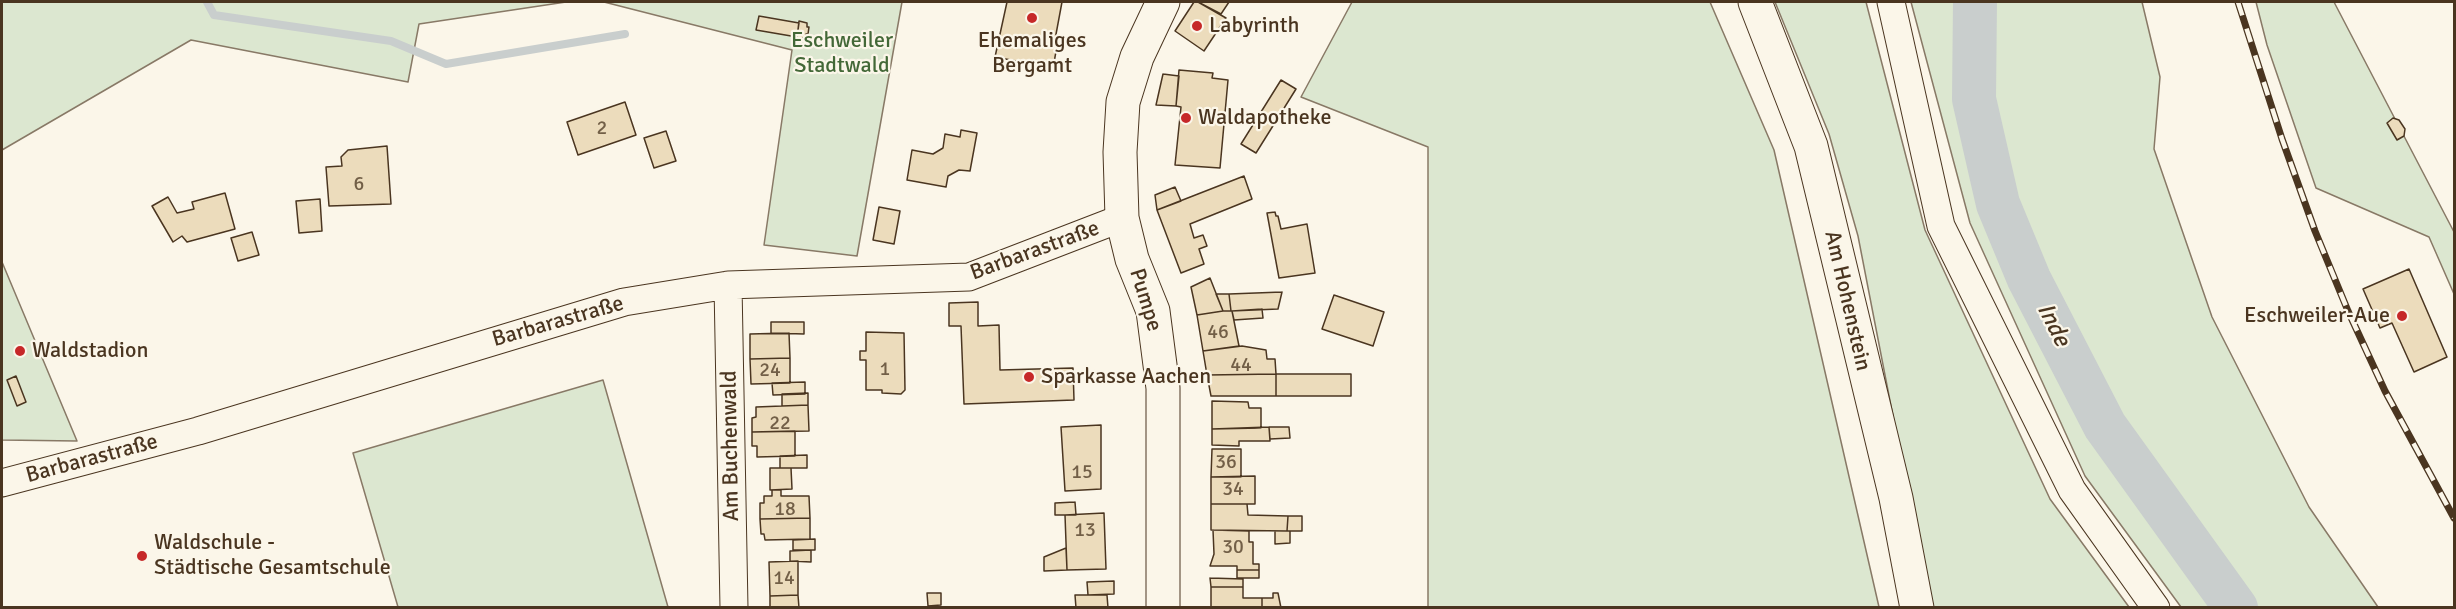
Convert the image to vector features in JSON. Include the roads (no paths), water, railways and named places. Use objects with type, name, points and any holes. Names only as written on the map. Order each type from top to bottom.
[{"type":"main road","name":"Pumpe","points":[[1163,2],[1137,57],[1123,102],[1120,152],[1122,218],[1132,259],[1153,311],[1163,388],[1164,608]]},
{"type":"main road","name":"Am Hohenstein","points":[[1755,2],[1811,146],[1896,498],[1917,608]]},
{"type":"street","points":[[1891,2],[1941,226],[2072,490],[2156,608]]},
{"type":"street","name":"Barbarastraße","points":[[2,483],[198,431],[624,302],[728,285],[969,277],[1122,218]]},
{"type":"street","name":"Am Buchenwald","points":[[728,285],[734,608]]},
{"type":"waterway","points":[[207,2],[214,15],[391,41],[446,64],[625,34]]},
{"type":"waterway","name":"Inde","points":[[1975,2],[1974,99],[1998,204],[2029,279],[2105,426],[2236,608]]},
{"type":"railway","points":[[2238,2],[2282,139],[2315,231],[2348,311],[2385,391],[2454,518]]},
{"type":"place","name":"Ehemaliges Bergamt","points":[[1032,18]]},
{"type":"place","name":"Labyrinth","points":[[1197,26]]},
{"type":"place","name":"Waldapotheke","points":[[1186,118]]},
{"type":"place","name":"Eschweiler-Aue","points":[[2402,316]]},
{"type":"place","name":"Waldstadion","points":[[20,351]]},
{"type":"place","name":"Sparkasse Aachen","points":[[1029,377]]},
{"type":"place","name":"Waldschule - Städtische Gesamtschule","points":[[142,556]]},
{"type":"park label","name":"Eschweiler Stadtwald","points":[[842,54]]}]
